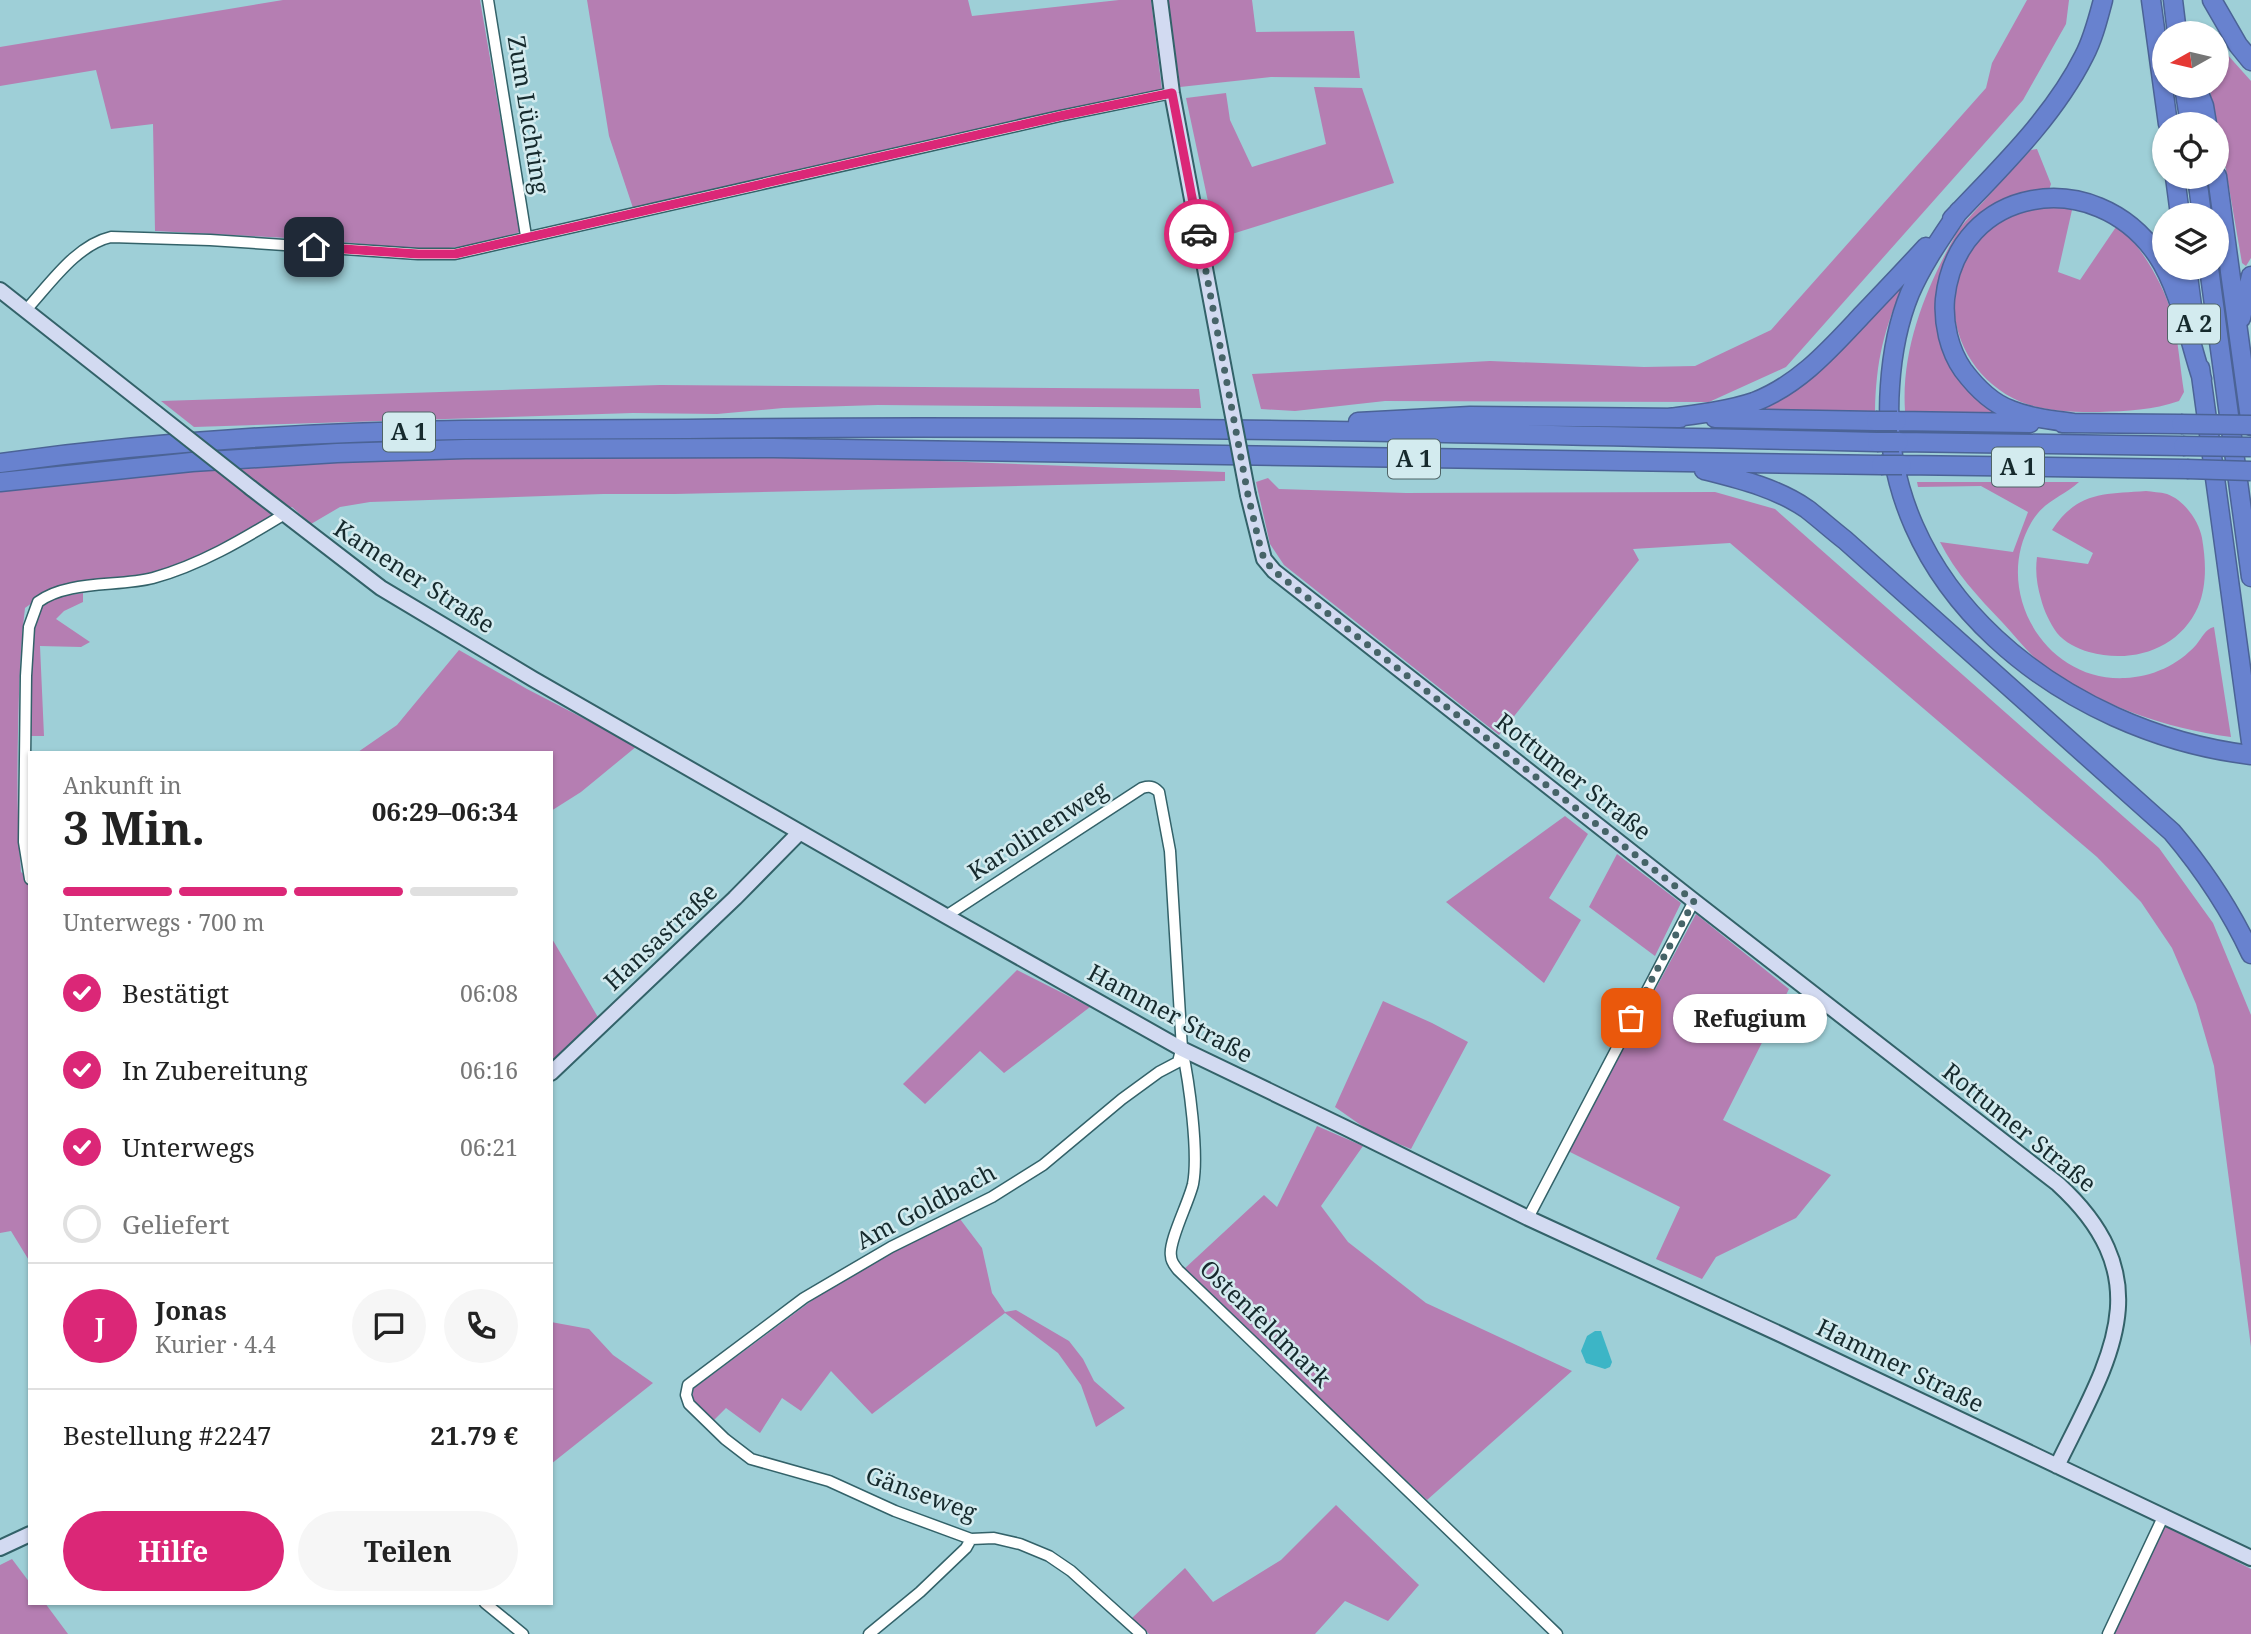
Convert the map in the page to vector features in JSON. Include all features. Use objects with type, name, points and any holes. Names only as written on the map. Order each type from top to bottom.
[{"type":"highway","points":[[1670,418],[1731,408],[1755,401],[1785,387],[1830,349],[2032,132],[2084,56],[2103,0]]},
{"type":"highway","points":[[2151,0],[2166,112]]},
{"type":"highway","points":[[2173,0],[2176,21]]},
{"type":"highway","points":[[2211,0],[2251,61]]},
{"type":"highway","points":[[1284,431],[1338,423],[1471,416],[2251,426],[2219,189]]},
{"type":"highway","points":[[2073,423],[2031,417],[2008,410],[1990,399],[1972,382],[1958,362],[1948,338],[1944,312],[1947,285],[1954,262],[1965,243],[1980,226],[2017,204],[2038,199],[2084,201],[2123,220],[2140,235],[2157,255],[2171,281],[2202,379]]},
{"type":"highway","points":[[1959,211],[1927,258],[1910,294],[1900,325],[1892,368],[1889,404],[1893,458],[1899,487],[1913,525],[1936,567],[1957,596],[1983,626],[2042,676],[2095,708],[2161,736],[2251,755]]},
{"type":"highway","points":[[2238,331],[2251,276]]},
{"type":"highway","name":"A 2","points":[[2189,280],[2251,742]]},
{"type":"highway","name":"A 2","points":[[2211,280],[2251,577]]},
{"type":"highway","name":"A 1","points":[[0,463],[202,442],[458,430],[834,427],[1284,431],[2251,447]]},
{"type":"highway","name":"A 1","points":[[0,482],[192,462],[465,449],[761,448],[2251,471]]},
{"type":"highway","points":[[1677,463],[1749,482],[1778,493],[1805,508],[1845,540],[2172,832],[2197,861],[2218,892],[2251,954]]},
{"type":"main road","name":"Rottumer Straße","points":[[1160,0],[1172,93],[1248,495],[1264,559],[1274,571],[2058,1184],[2087,1213],[2108,1248],[2115,1270],[2118,1317],[2115,1337],[2103,1370],[2057,1466]]},
{"type":"main road","name":"Kamener Straße","points":[[0,290],[381,588],[533,679],[800,832]]},
{"type":"main road","name":"Hammer Straße","points":[[800,832],[1182,1049],[1528,1218],[1782,1335],[2251,1558]]},
{"type":"main road","name":"Hansastraße","points":[[553,1071],[735,898],[800,832]]},
{"type":"main road","points":[[0,1548],[28,1535]]},
{"type":"street","name":"Zum Lüchting","points":[[488,0],[526,236]]},
{"type":"street","points":[[26,310],[84,248],[96,240],[111,237],[455,254],[1172,93]]},
{"type":"street","points":[[28,867],[24,842],[26,676],[29,626],[38,602],[53,593],[68,589],[132,582],[183,568],[235,544],[283,514]]},
{"type":"street","name":"Karolinenweg","points":[[946,916],[1142,789],[1148,786],[1155,788]]},
{"type":"street","name":"Ostenfeldmark","points":[[1155,788],[1159,792],[1170,851],[1182,1049],[1195,1159],[1191,1191],[1171,1247],[1170,1254],[1174,1265],[1557,1634]]},
{"type":"street","points":[[1528,1218],[1694,901]]},
{"type":"street","name":"Am Goldbach","points":[[686,1395],[688,1385],[804,1298],[891,1247],[992,1197],[1043,1165],[1122,1099],[1159,1072],[1178,1062],[1182,1049]]},
{"type":"street","name":"Gänseweg","points":[[686,1395],[689,1404],[725,1439],[751,1459],[829,1481],[895,1511],[971,1539],[994,1538],[1020,1544],[1049,1556],[1072,1571],[1141,1634]]},
{"type":"street","points":[[2108,1634],[2164,1515]]},
{"type":"street","points":[[869,1634],[920,1592],[966,1548],[971,1539]]},
{"type":"street","points":[[487,1605],[523,1634]]},
{"type":"shaded area","points":[[283,0],[480,0],[520,232],[475,245],[431,250],[308,239],[155,231],[153,124],[111,129],[96,70],[0,86],[0,47]]},
{"type":"shaded area","points":[[587,0],[968,0],[972,16],[1119,0],[1151,0],[1162,90],[633,208],[609,136]]},
{"type":"shaded area","points":[[1168,0],[1252,0],[1256,32],[1354,31],[1360,78],[1271,77],[1180,87]]},
{"type":"shaded area","points":[[2027,0],[2069,0],[2066,24],[2023,100],[1786,367],[1709,402],[1385,401],[1295,411],[1261,409],[1252,374],[1490,361],[1644,367],[1695,366],[1771,330],[1986,88],[1992,63]]},
{"type":"shaded area","points":[[2230,58],[2251,81],[2251,258],[2246,266],[2242,263],[2229,187],[2229,112],[2214,112],[2211,98],[2230,98]]},
{"type":"shaded area","points":[[1314,87],[1362,88],[1394,183],[1216,239],[1186,98],[1226,93],[1230,120],[1252,167],[1326,144]]},
{"type":"shaded area","points":[[2037,149],[2051,184],[2049,190],[2037,192],[1951,252],[1938,288],[1936,315],[1942,350],[1964,386],[2000,416],[1905,411],[1911,342],[1926,297],[1945,255],[1969,217],[2031,150]]},
{"type":"shaded area","points":[[2055,206],[2072,210],[2058,272],[2080,280],[2116,227],[2133,242],[2152,269],[2152,280],[2158,280],[2168,301],[2184,392],[2179,401],[2120,411],[2050,410],[2021,402],[1996,388],[1977,368],[1963,345],[1956,320],[1955,294],[1961,269],[1974,245],[1995,225],[2024,212]]},
{"type":"shaded area","points":[[1905,280],[1882,345],[1875,413],[1747,413],[1779,398],[1822,368]]},
{"type":"shaded area","points":[[660,385],[1199,389],[1201,408],[878,405],[783,408],[717,414],[633,413],[194,427],[161,401]]},
{"type":"shaded area","points":[[515,455],[832,457],[1225,472],[1225,481],[603,494],[370,502],[340,507],[311,524],[292,507],[173,569],[131,579],[54,587],[25,608],[19,685],[19,837],[21,872],[28,878],[28,1259],[11,1231],[0,1233],[0,489],[128,475],[386,459]]},
{"type":"shaded area","points":[[1268,478],[1279,489],[1406,493],[1715,492],[1775,509],[2159,848],[2213,923],[2251,1015],[2251,1347],[2214,1066],[2196,1004],[2172,948],[2141,902],[2097,857],[1730,543],[1633,549],[1639,560],[1499,735],[1284,565],[1270,544],[1256,482]]},
{"type":"shaded area","points":[[1917,482],[2079,482],[2036,515],[2021,549],[2018,576],[2023,603],[2033,628],[2050,649],[2071,665],[2096,675],[2125,678],[2145,675],[2173,664],[2214,627],[2231,737],[2182,728],[2135,713],[2090,694],[2047,668],[2023,646],[1968,584],[1940,542],[2013,552],[2028,512],[1981,486],[1918,487]]},
{"type":"shaded area","points":[[2146,491],[2173,497],[2185,506],[2198,525],[2205,564],[2203,591],[2198,607],[2179,634],[2152,650],[2121,656],[2080,649],[2060,636],[2048,617],[2037,584],[2037,557],[2088,564],[2093,553],[2052,530],[2061,518],[2071,508],[2092,497]]},
{"type":"shaded area","points":[[83,593],[83,602],[64,611],[56,619],[90,642],[81,647],[40,646],[44,736],[29,736],[32,634],[38,613],[54,599]]},
{"type":"shaded area","points":[[459,650],[637,746],[581,792],[553,810],[553,751],[359,751],[397,725]]},
{"type":"shaded area","points":[[1565,816],[1588,834],[1549,898],[1581,920],[1544,983],[1446,902]]},
{"type":"shaded area","points":[[1617,854],[1681,903],[1655,956],[1589,907]]},
{"type":"shaded area","points":[[1696,914],[1789,989],[1723,1120],[1831,1175],[1796,1218],[1716,1257],[1702,1279],[1656,1259],[1680,1207],[1568,1151]]},
{"type":"shaded area","points":[[553,940],[599,1019],[553,1063]]},
{"type":"shaded area","points":[[1017,970],[1090,1007],[1004,1073],[980,1051],[925,1104],[903,1084]]},
{"type":"shaded area","points":[[1383,1001],[1468,1042],[1411,1149],[1372,1133],[1335,1107]]},
{"type":"shaded area","points":[[1317,1126],[1363,1146],[1321,1206],[1348,1242],[1426,1303],[1572,1371],[1427,1500],[1183,1270],[1264,1195],[1277,1207]]},
{"type":"shaded area","points":[[960,1219],[982,1248],[992,1293],[1005,1312],[1016,1310],[1069,1341],[1083,1359],[1094,1381],[1125,1408],[1096,1427],[1081,1385],[1058,1353],[1005,1313],[872,1414],[831,1371],[801,1411],[782,1398],[760,1433],[726,1408],[713,1421],[692,1400],[693,1389],[830,1287],[894,1249]]},
{"type":"shaded area","points":[[553,1322],[589,1329],[613,1355],[653,1383],[553,1462]]},
{"type":"shaded area","points":[[1336,1505],[1419,1585],[1388,1621],[1345,1601],[1315,1634],[1149,1634],[1132,1618],[1185,1568],[1213,1602],[1281,1560]]},
{"type":"shaded area","points":[[2159,1521],[2251,1569],[2251,1634],[2102,1634]]},
{"type":"shaded area","points":[[12,1559],[28,1580],[28,1605],[46,1605],[68,1634],[0,1634],[0,1565]]},
{"type":"water","points":[[1601,1331],[1612,1362],[1610,1367],[1605,1369],[1586,1363],[1581,1351],[1587,1336]]},
{"type":"way so far","points":[[1199,234],[1248,495],[1264,559],[1274,571],[1694,901],[1631,1018]]},
{"type":"place","name":"Refugium","points":[[1631,1018]]},
{"type":"route","points":[[314,247],[455,254],[1172,93],[1199,234]]}]
